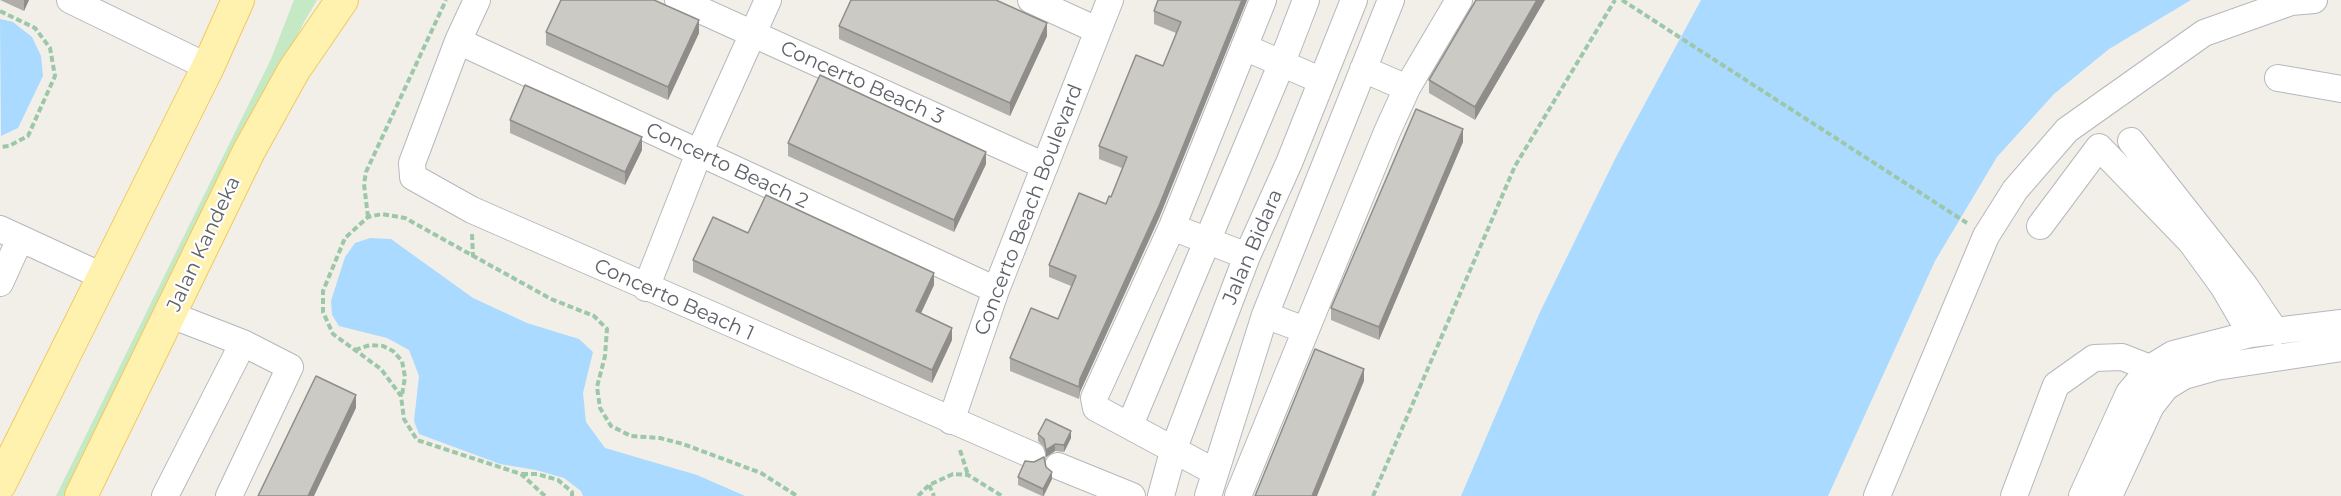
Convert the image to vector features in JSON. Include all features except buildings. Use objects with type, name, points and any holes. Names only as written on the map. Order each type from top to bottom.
[{"type":"main road","points":[[0,484],[208,67],[238,0]]},
{"type":"main road","name":"Jalan Kandeka","points":[[81,496],[249,151],[294,70],[342,0]]},
{"type":"street","points":[[70,0],[208,67]]},
{"type":"street","points":[[458,42],[477,0]]},
{"type":"street","name":"Concerto Beach 3","points":[[678,0],[1045,166]]},
{"type":"street","points":[[646,288],[699,153],[768,0]]},
{"type":"street","points":[[1031,0],[1097,30]]},
{"type":"street","name":"Concerto Beach Boulevard","points":[[951,421],[996,290],[1110,0]]},
{"type":"street","points":[[1215,472],[1130,424],[1096,408],[1094,398],[1172,227],[1263,0]]},
{"type":"street","points":[[1130,424],[1208,242],[1306,0]]},
{"type":"street","name":"Jalan Bidara","points":[[1161,496],[1174,448],[1247,256],[1289,163],[1320,80],[1354,0]]},
{"type":"street","name":"Jalan Bidara","points":[[1208,496],[1265,315],[1391,0]]},
{"type":"street","points":[[1238,496],[1407,88],[1459,0]]},
{"type":"street","points":[[1878,496],[1986,236],[2015,190],[2067,130],[2204,33],[2290,2],[2314,0]]},
{"type":"street","name":"Concerto Beach 2","points":[[458,42],[996,290]]},
{"type":"street","name":"Concerto Beach 1","points":[[458,42],[412,163],[413,177],[472,210],[1032,455]]},
{"type":"street","points":[[1244,48],[1320,80]]},
{"type":"street","points":[[1363,69],[1407,88]]},
{"type":"street","points":[[2278,78],[2341,89]]},
{"type":"street","points":[[2131,141],[2245,286],[2263,333]]},
{"type":"street","points":[[2040,226],[2099,147],[2191,242],[2223,286],[2263,333]]},
{"type":"street","points":[[1289,163],[1320,177]]},
{"type":"street","points":[[1172,227],[1247,256]]},
{"type":"street","points":[[0,283],[10,234],[102,276]]},
{"type":"street","points":[[171,315],[243,343],[288,364],[290,369],[229,496]]},
{"type":"street","points":[[1265,315],[1305,330]]},
{"type":"street","points":[[2082,496],[2129,393],[2150,368],[2173,354],[2263,333],[2341,323]]},
{"type":"street","points":[[165,496],[243,343]]},
{"type":"street","points":[[2109,496],[2151,406],[2166,387],[2184,376],[2216,367],[2341,348]]},
{"type":"street","points":[[2014,496],[2056,385],[2094,358],[2122,357],[2150,368]]},
{"type":"street","points":[[1058,466],[1132,496]]},
{"type":"path","points":[[368,217],[364,184],[366,172],[446,0]]},
{"type":"path","points":[[1373,496],[1515,166],[1615,0]]},
{"type":"path","points":[[1623,0],[1966,223]]},
{"type":"path","points":[[0,11],[35,28],[50,48],[55,76],[28,136],[9,146],[0,147]]},
{"type":"path","points":[[401,396],[381,369],[333,334],[323,312],[323,291],[345,238],[368,217],[382,214],[405,218],[551,299],[594,316],[607,329],[605,356],[597,387],[600,408],[611,426],[631,436],[660,438],[683,444],[761,473],[797,496]]},
{"type":"path","points":[[355,350],[370,345],[383,346],[393,351],[402,361],[405,377],[401,396],[404,419],[417,440],[520,474],[537,474],[558,480],[572,492],[572,496]]},
{"type":"path","points":[[520,474],[545,496]]},
{"type":"path","points":[[918,496],[929,485],[954,474],[968,475],[1002,496]]},
{"type":"path","points":[[929,485],[934,496]]},
{"type":"green space","points":[[294,0],[317,0],[304,22],[71,496],[56,496],[271,59]]},
{"type":"water","points":[[1701,0],[2191,0],[2109,49],[2054,94],[1997,157],[1935,261],[1828,496],[1461,496],[1540,312],[1616,157]]},
{"type":"water","points":[[0,19],[13,22],[32,37],[41,56],[43,76],[18,128],[1,136]]},
{"type":"water","points":[[370,238],[391,239],[473,298],[527,323],[579,339],[593,352],[583,393],[586,422],[605,448],[697,475],[745,496],[583,496],[581,491],[564,478],[536,470],[500,464],[419,434],[414,421],[419,376],[409,350],[387,338],[339,326],[332,315],[331,301],[345,257],[355,243]]}]
